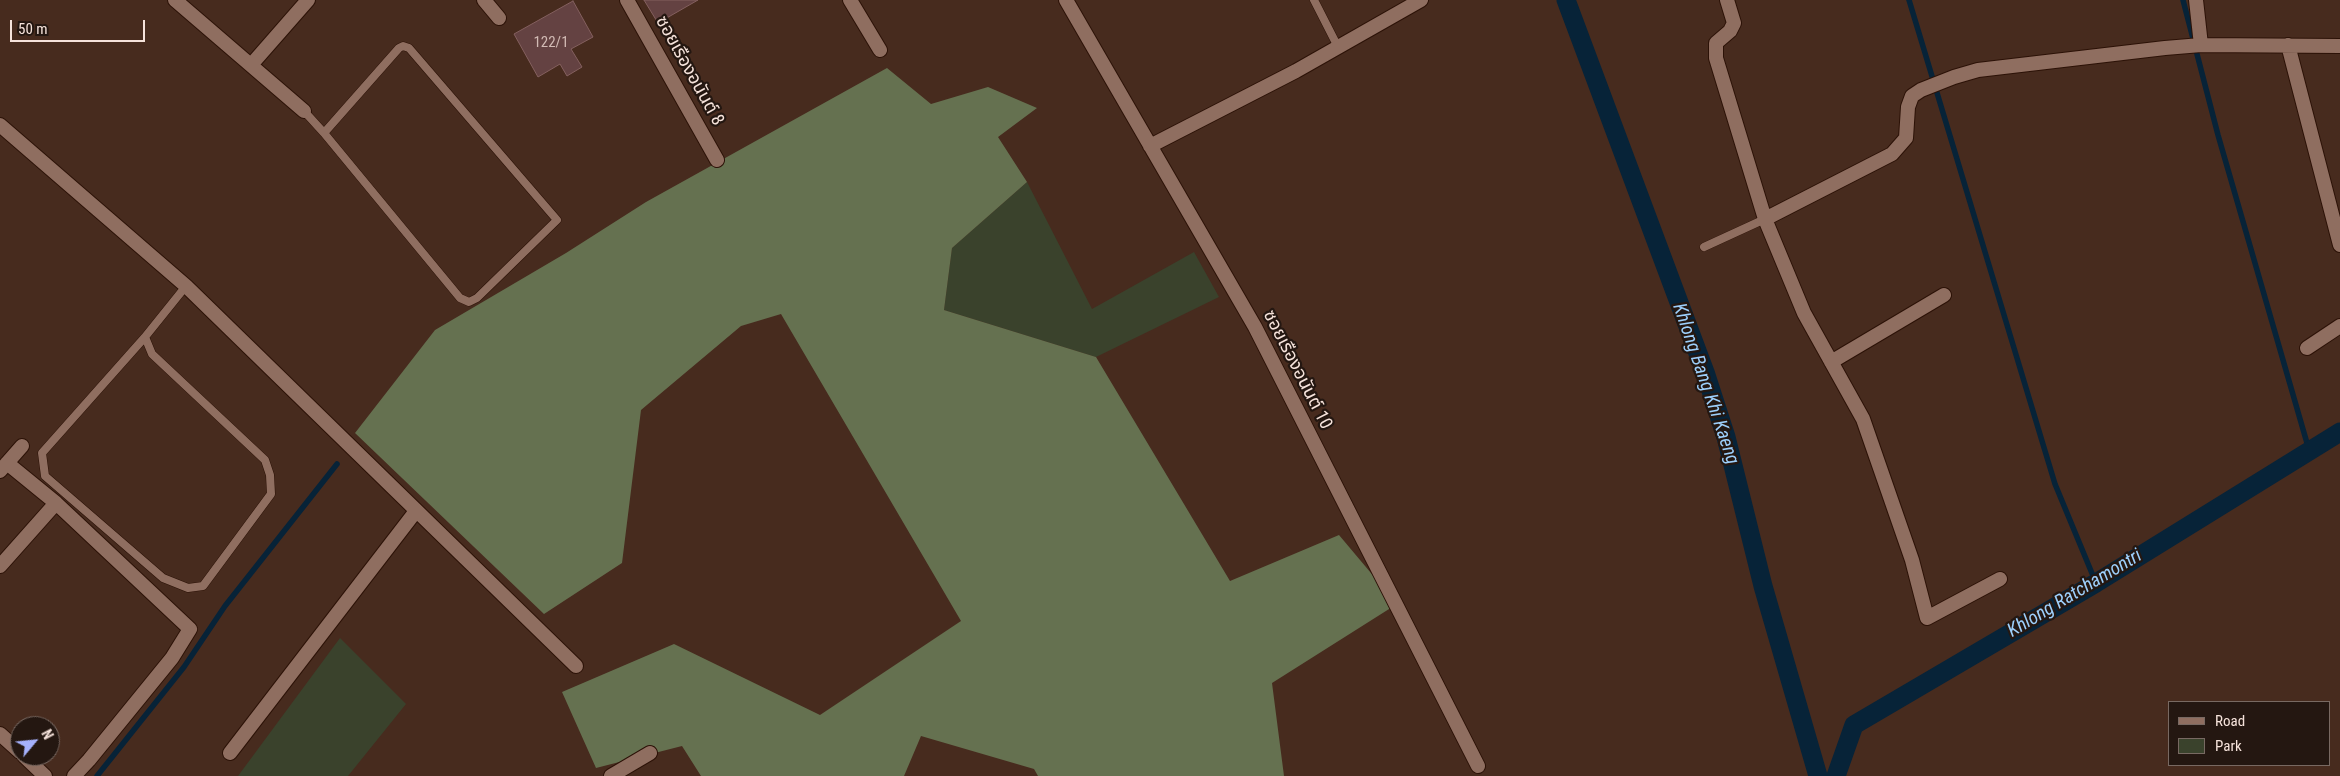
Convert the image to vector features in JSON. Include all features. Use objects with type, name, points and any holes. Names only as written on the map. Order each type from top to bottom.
[{"type":"street","points":[[175,0],[304,111]]},
{"type":"street","points":[[251,65],[308,0]]},
{"type":"street","points":[[484,0],[499,18]]},
{"type":"street","name":"ซอยเรืองอนันต์ 8","points":[[627,0],[717,160]]},
{"type":"street","points":[[850,0],[880,50]]},
{"type":"street","name":"ซอยเรืองอนันต์ 10","points":[[1066,0],[1254,327],[1478,766]]},
{"type":"street","points":[[1150,146],[1296,71],[1421,0]]},
{"type":"street","points":[[1727,0],[1734,23],[1730,31],[1716,43],[1716,58],[1765,218],[1804,313],[1863,419],[1912,560],[1927,618],[2000,579]]},
{"type":"street","points":[[2196,0],[2200,45]]},
{"type":"street","points":[[1765,218],[1892,154],[1906,138],[1908,107],[1912,96],[1921,90],[1978,70],[2200,45],[2340,46]]},
{"type":"street","points":[[2288,45],[2340,245]]},
{"type":"street","points":[[0,125],[186,286],[576,666]]},
{"type":"street","points":[[1831,362],[1944,295]]},
{"type":"street","points":[[2307,348],[2340,326]]},
{"type":"street","points":[[22,446],[3,467],[56,504],[190,629],[172,658],[74,776]]},
{"type":"street","points":[[0,566],[56,504]]},
{"type":"street","points":[[230,753],[416,511]]},
{"type":"street","points":[[0,734],[10,743]]},
{"type":"street","points":[[611,776],[650,753]]},
{"type":"street","points":[[34,766],[45,776]]},
{"type":"lane","points":[[1314,0],[1338,46]]},
{"type":"lane","points":[[304,111],[460,298],[469,302],[477,298],[557,220],[409,48],[404,46],[399,48],[324,133]]},
{"type":"lane","points":[[1704,247],[1765,218]]},
{"type":"lane","points":[[145,337],[152,354],[265,460],[270,475],[271,494],[203,586],[188,588],[164,578],[45,476],[42,453],[145,337],[186,286]]},
{"type":"green space","points":[[887,68],[931,104],[988,87],[1037,108],[998,137],[1027,182],[952,248],[944,310],[1096,357],[1230,581],[1339,535],[1397,604],[1272,683],[1284,776],[1038,776],[1034,769],[921,736],[904,776],[701,776],[682,746],[596,768],[562,692],[674,644],[820,715],[961,621],[781,314],[741,326],[641,410],[622,563],[544,614],[355,433],[435,330],[566,253],[646,202]]},
{"type":"green space","points":[[1027,182],[1092,309],[1194,252],[1219,297],[1096,357],[944,310],[952,248]]},
{"type":"green space","points":[[340,638],[406,704],[348,776],[238,776]]},
{"type":"building","points":[[644,0],[698,0],[658,23]]},
{"type":"building","points":[[573,1],[593,37],[571,49],[582,67],[567,76],[560,64],[538,77],[514,34]]},
{"type":"waterway","name":"Khlong Bang Khi Kaeng","points":[[1566,0],[1705,372],[1726,437],[1763,586],[1818,776]]},
{"type":"waterway","points":[[1909,0],[2055,484],[2096,583]]},
{"type":"waterway","points":[[2183,0],[2218,135],[2309,450]]},
{"type":"waterway","name":"Khlong Ratchamontri","points":[[1836,776],[1854,725],[2096,583],[2340,432]]},
{"type":"waterway","points":[[97,776],[184,667],[225,606],[337,464]]}]
